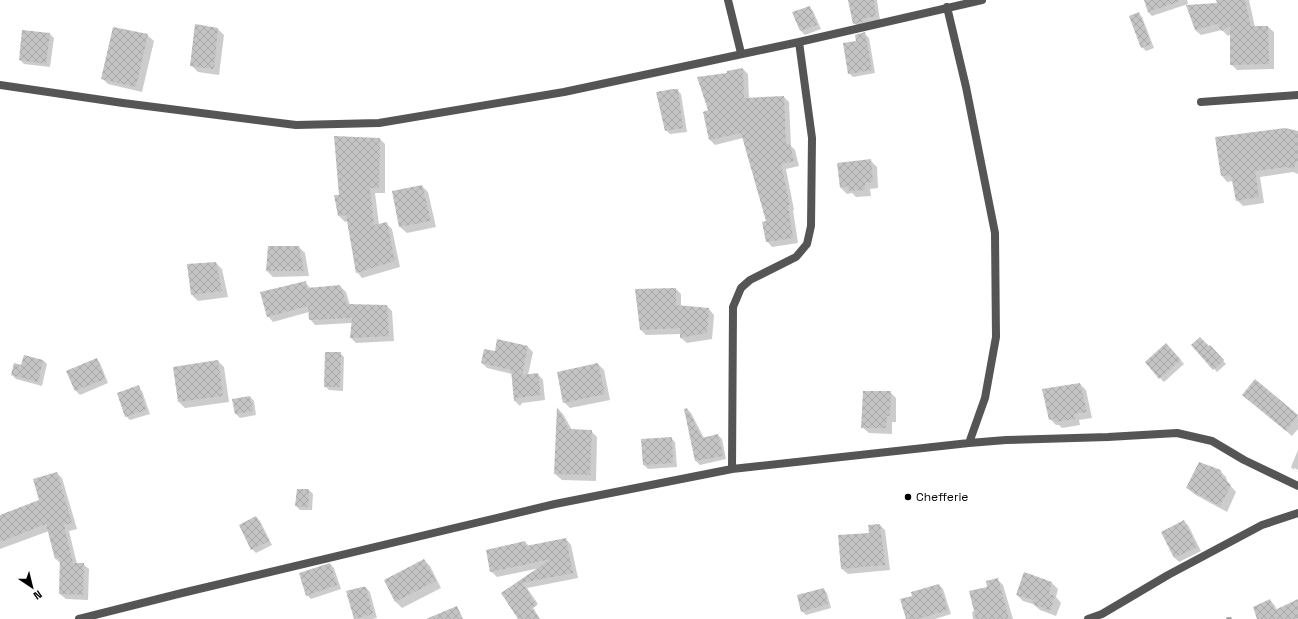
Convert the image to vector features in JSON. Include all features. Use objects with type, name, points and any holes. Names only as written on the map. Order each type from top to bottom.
[{"type":"street","points":[[728,0],[741,53]]},
{"type":"street","points":[[0,85],[123,103],[296,125],[379,123],[564,92],[741,53],[799,42],[982,0]]},
{"type":"street","points":[[947,7],[966,87],[995,232],[996,337],[985,398],[969,443]]},
{"type":"street","points":[[732,469],[733,307],[741,288],[750,280],[796,257],[807,244],[810,226],[812,138],[799,42]]},
{"type":"street","points":[[1201,102],[1298,95]]},
{"type":"street","points":[[79,619],[555,504],[732,469],[969,443],[1006,440],[1177,433],[1212,441],[1244,460],[1298,486]]},
{"type":"street","points":[[1088,619],[1102,614],[1168,575],[1262,524],[1298,513]]},
{"type":"building","points":[[848,0],[874,0],[876,16],[863,19],[863,22],[853,24]]},
{"type":"building","points":[[1144,0],[1178,0],[1178,2],[1148,12]]},
{"type":"building","points":[[1216,0],[1245,0],[1251,26],[1268,26],[1269,64],[1230,65],[1230,26],[1222,31],[1217,24],[1195,30],[1186,5],[1217,3]]},
{"type":"building","points":[[810,6],[817,25],[800,31],[792,12]]},
{"type":"building","points":[[1139,12],[1151,44],[1141,48],[1129,16]]},
{"type":"building","points":[[195,24],[218,28],[214,69],[190,66]]},
{"type":"building","points":[[113,27],[148,34],[136,87],[101,79]]},
{"type":"building","points":[[22,30],[50,33],[46,64],[19,60]]},
{"type":"building","points":[[865,32],[872,70],[848,74],[843,43],[856,41],[855,35]]},
{"type":"building","points":[[743,68],[744,98],[784,96],[786,144],[790,144],[794,161],[781,164],[790,205],[788,205],[793,238],[766,242],[762,222],[766,221],[741,133],[709,140],[703,112],[708,110],[697,77],[727,73],[727,71]]},
{"type":"building","points":[[678,89],[683,128],[665,131],[656,92]]},
{"type":"building","points":[[1285,128],[1298,131],[1298,161],[1296,161],[1294,169],[1286,167],[1255,171],[1259,197],[1236,201],[1231,175],[1221,176],[1215,137]]},
{"type":"building","points":[[334,136],[380,138],[379,188],[370,188],[374,225],[387,222],[395,261],[356,273],[346,215],[338,216],[334,195],[339,195]]},
{"type":"building","points":[[871,159],[873,182],[865,183],[865,190],[849,191],[848,186],[840,188],[837,163]]},
{"type":"building","points":[[422,185],[431,221],[399,227],[392,191]]},
{"type":"building","points":[[268,246],[299,246],[304,271],[266,271]]},
{"type":"building","points":[[216,262],[222,291],[191,295],[187,264]]},
{"type":"building","points":[[306,281],[307,288],[340,285],[347,304],[387,305],[389,336],[350,338],[352,318],[309,320],[308,306],[267,317],[260,292]]},
{"type":"building","points":[[676,288],[676,305],[709,308],[707,333],[680,338],[680,328],[640,330],[635,289]]},
{"type":"building","points":[[1200,337],[1224,360],[1213,370],[1191,345]]},
{"type":"building","points":[[497,339],[528,346],[522,375],[538,373],[541,395],[517,398],[516,401],[514,401],[511,370],[481,363],[484,349],[495,351]]},
{"type":"building","points":[[1166,343],[1181,360],[1159,379],[1145,362]]},
{"type":"building","points":[[325,352],[341,352],[340,387],[324,387]]},
{"type":"building","points":[[24,355],[43,360],[38,382],[11,375],[14,363],[21,365]]},
{"type":"building","points":[[97,358],[105,379],[75,391],[66,371]]},
{"type":"building","points":[[218,360],[223,396],[178,402],[173,367]]},
{"type":"building","points":[[598,363],[605,394],[563,403],[557,372]]},
{"type":"building","points":[[1255,379],[1298,415],[1286,431],[1242,395]]},
{"type":"building","points":[[1080,383],[1087,412],[1074,414],[1075,419],[1055,422],[1054,419],[1049,420],[1042,389]]},
{"type":"building","points":[[139,385],[146,410],[125,417],[117,393]]},
{"type":"building","points":[[863,391],[891,391],[890,416],[887,416],[886,428],[861,428]]},
{"type":"building","points":[[250,396],[253,411],[235,414],[232,399]]},
{"type":"building","points":[[557,407],[569,429],[592,430],[590,475],[554,474]]},
{"type":"building","points":[[687,408],[702,438],[718,434],[723,456],[695,461],[684,409]]},
{"type":"building","points":[[672,437],[673,463],[643,465],[641,439]]},
{"type":"building","points":[[1199,462],[1221,470],[1222,477],[1231,485],[1220,506],[1186,488]]},
{"type":"building","points":[[57,472],[72,523],[64,525],[73,563],[84,563],[83,595],[59,594],[60,557],[55,559],[46,524],[0,542],[0,515],[39,500],[33,479]]},
{"type":"building","points":[[297,489],[309,489],[308,507],[295,506]]},
{"type":"building","points":[[256,516],[269,541],[251,550],[239,525]]},
{"type":"building","points":[[1184,520],[1197,547],[1174,558],[1161,532]]},
{"type":"building","points":[[880,524],[885,565],[841,569],[838,535],[869,533],[868,525]]},
{"type":"building","points":[[566,538],[573,573],[522,583],[537,605],[533,608],[540,619],[518,619],[501,593],[551,559],[490,572],[486,550],[525,541],[526,546]]},
{"type":"building","points":[[424,559],[436,581],[395,602],[384,580]]},
{"type":"building","points":[[330,563],[337,585],[306,596],[299,573]]},
{"type":"building","points":[[1024,572],[1052,582],[1049,594],[1055,596],[1050,611],[1033,604],[1034,600],[1016,595]]},
{"type":"building","points":[[998,578],[1009,619],[976,619],[969,591],[987,587],[986,581]]},
{"type":"building","points":[[939,584],[948,610],[918,619],[906,619],[900,599],[912,596],[911,592]]},
{"type":"building","points":[[366,587],[373,614],[354,619],[346,591]]},
{"type":"building","points":[[824,588],[828,604],[801,612],[797,595]]},
{"type":"building","points":[[1270,599],[1275,610],[1298,599],[1298,619],[1257,619],[1253,607]]},
{"type":"building","points":[[457,606],[463,619],[426,619]]},
{"type":"place","name":"Chefferie","points":[[908,497]]}]
